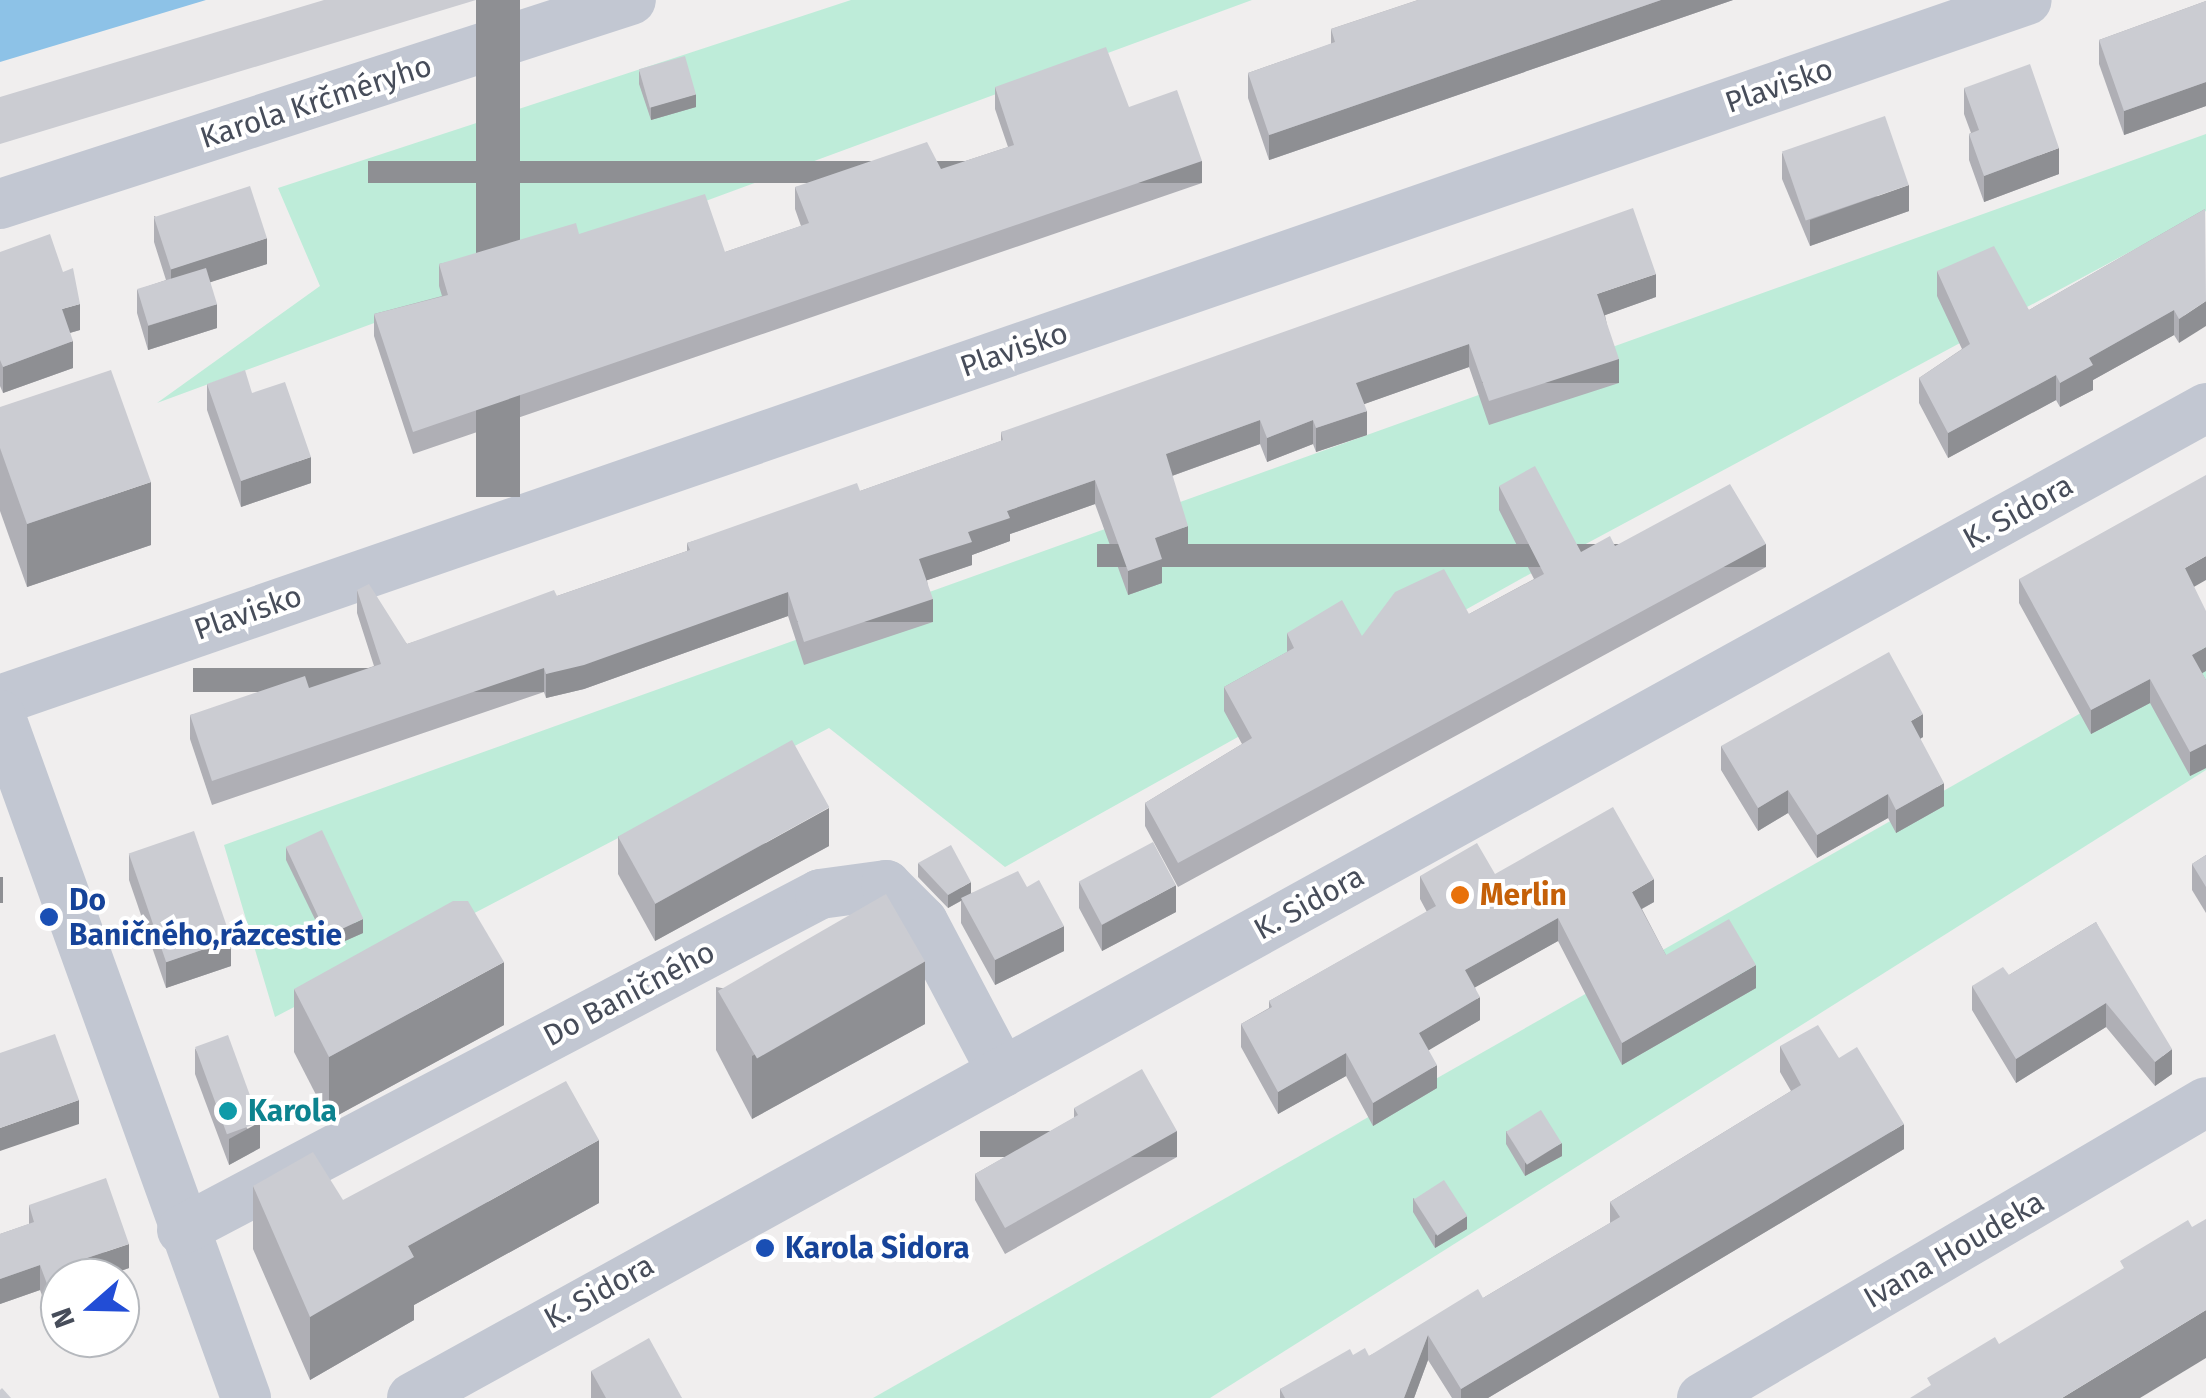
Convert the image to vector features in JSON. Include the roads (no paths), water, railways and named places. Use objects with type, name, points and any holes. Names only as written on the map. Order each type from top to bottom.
[{"type":"street","name":"Karola Krčméryho","points":[[0,204],[631,0]]},
{"type":"street","name":"Plavisko","points":[[0,700],[2028,0]]},
{"type":"street","name":"K. Sidora","points":[[412,1398],[2206,408]]},
{"type":"street","points":[[0,715],[182,1230],[246,1398]]},
{"type":"street","name":"Do Baničného","points":[[182,1230],[820,894],[886,885],[923,922],[1002,1072]]},
{"type":"street","name":"Ivana Houdeka","points":[[1702,1398],[2206,1102]]},
{"type":"water","points":[[0,0],[206,0],[0,62]]},
{"type":"place","name":"Merlin","points":[[1460,895]]},
{"type":"place","name":"Do Baničného,rázcestie","points":[[49,917]]},
{"type":"place","name":"Karola","points":[[228,1111]]},
{"type":"place","name":"Karola Sidora","points":[[765,1248]]}]
